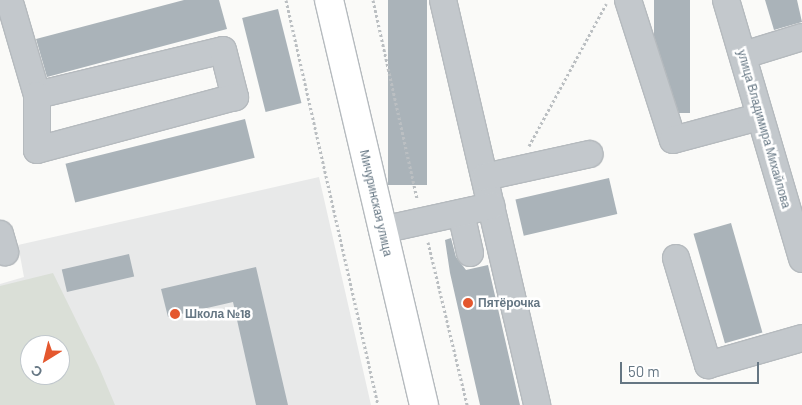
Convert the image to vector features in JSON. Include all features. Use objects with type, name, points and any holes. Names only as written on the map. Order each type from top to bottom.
[{"type":"main road","name":"Мичуринская улица","points":[[329,0],[424,405]]},
{"type":"street","points":[[628,0],[672,140],[758,117]]},
{"type":"street","name":"улица Владимира Михайлова","points":[[726,0],[744,55],[758,117],[802,258]]},
{"type":"street","points":[[448,1],[491,206],[537,405]]},
{"type":"street","points":[[14,5],[37,95],[38,150],[235,98],[223,50],[37,95]]},
{"type":"street","points":[[744,55],[802,37]]},
{"type":"street","points":[[485,177],[590,154]]},
{"type":"street","points":[[382,230],[491,206]]},
{"type":"street","points":[[461,213],[470,253]]},
{"type":"street","points":[[676,258],[708,366],[802,338]]},
{"type":"path","points":[[286,0],[378,405]]},
{"type":"path","points":[[516,170],[608,0]]},
{"type":"shaded area","name":"Школа №18","points":[[319,177],[371,405],[0,405],[0,284],[24,277],[18,245]]},
{"type":"shaded area","points":[[53,273],[99,367],[115,405],[0,405],[0,286]]},
{"type":"building","points":[[184,0],[219,0],[227,29],[47,77],[36,39]]},
{"type":"building","points":[[388,0],[427,0],[427,185],[388,185]]},
{"type":"building","points":[[654,0],[690,0],[690,113],[654,113]]},
{"type":"building","points":[[765,0],[797,0],[802,22],[774,30]]},
{"type":"building","points":[[278,9],[301,103],[266,112],[242,18]]},
{"type":"building","points":[[245,119],[255,158],[75,203],[65,164]]},
{"type":"building","points":[[609,178],[617,214],[524,236],[515,200]]},
{"type":"building","points":[[731,223],[762,333],[725,343],[694,234]]},
{"type":"building","points":[[451,238],[456,257],[466,270],[488,265],[520,405],[480,405],[450,273],[445,240]]},
{"type":"building","points":[[129,254],[134,276],[67,292],[62,270]]},
{"type":"building","points":[[256,267],[288,405],[256,405],[233,302],[168,317],[161,289]]},
{"type":"place","name":"Пятёрочка","points":[[468,303]]},
{"type":"place","name":"Школа №18","points":[[175,314]]}]
